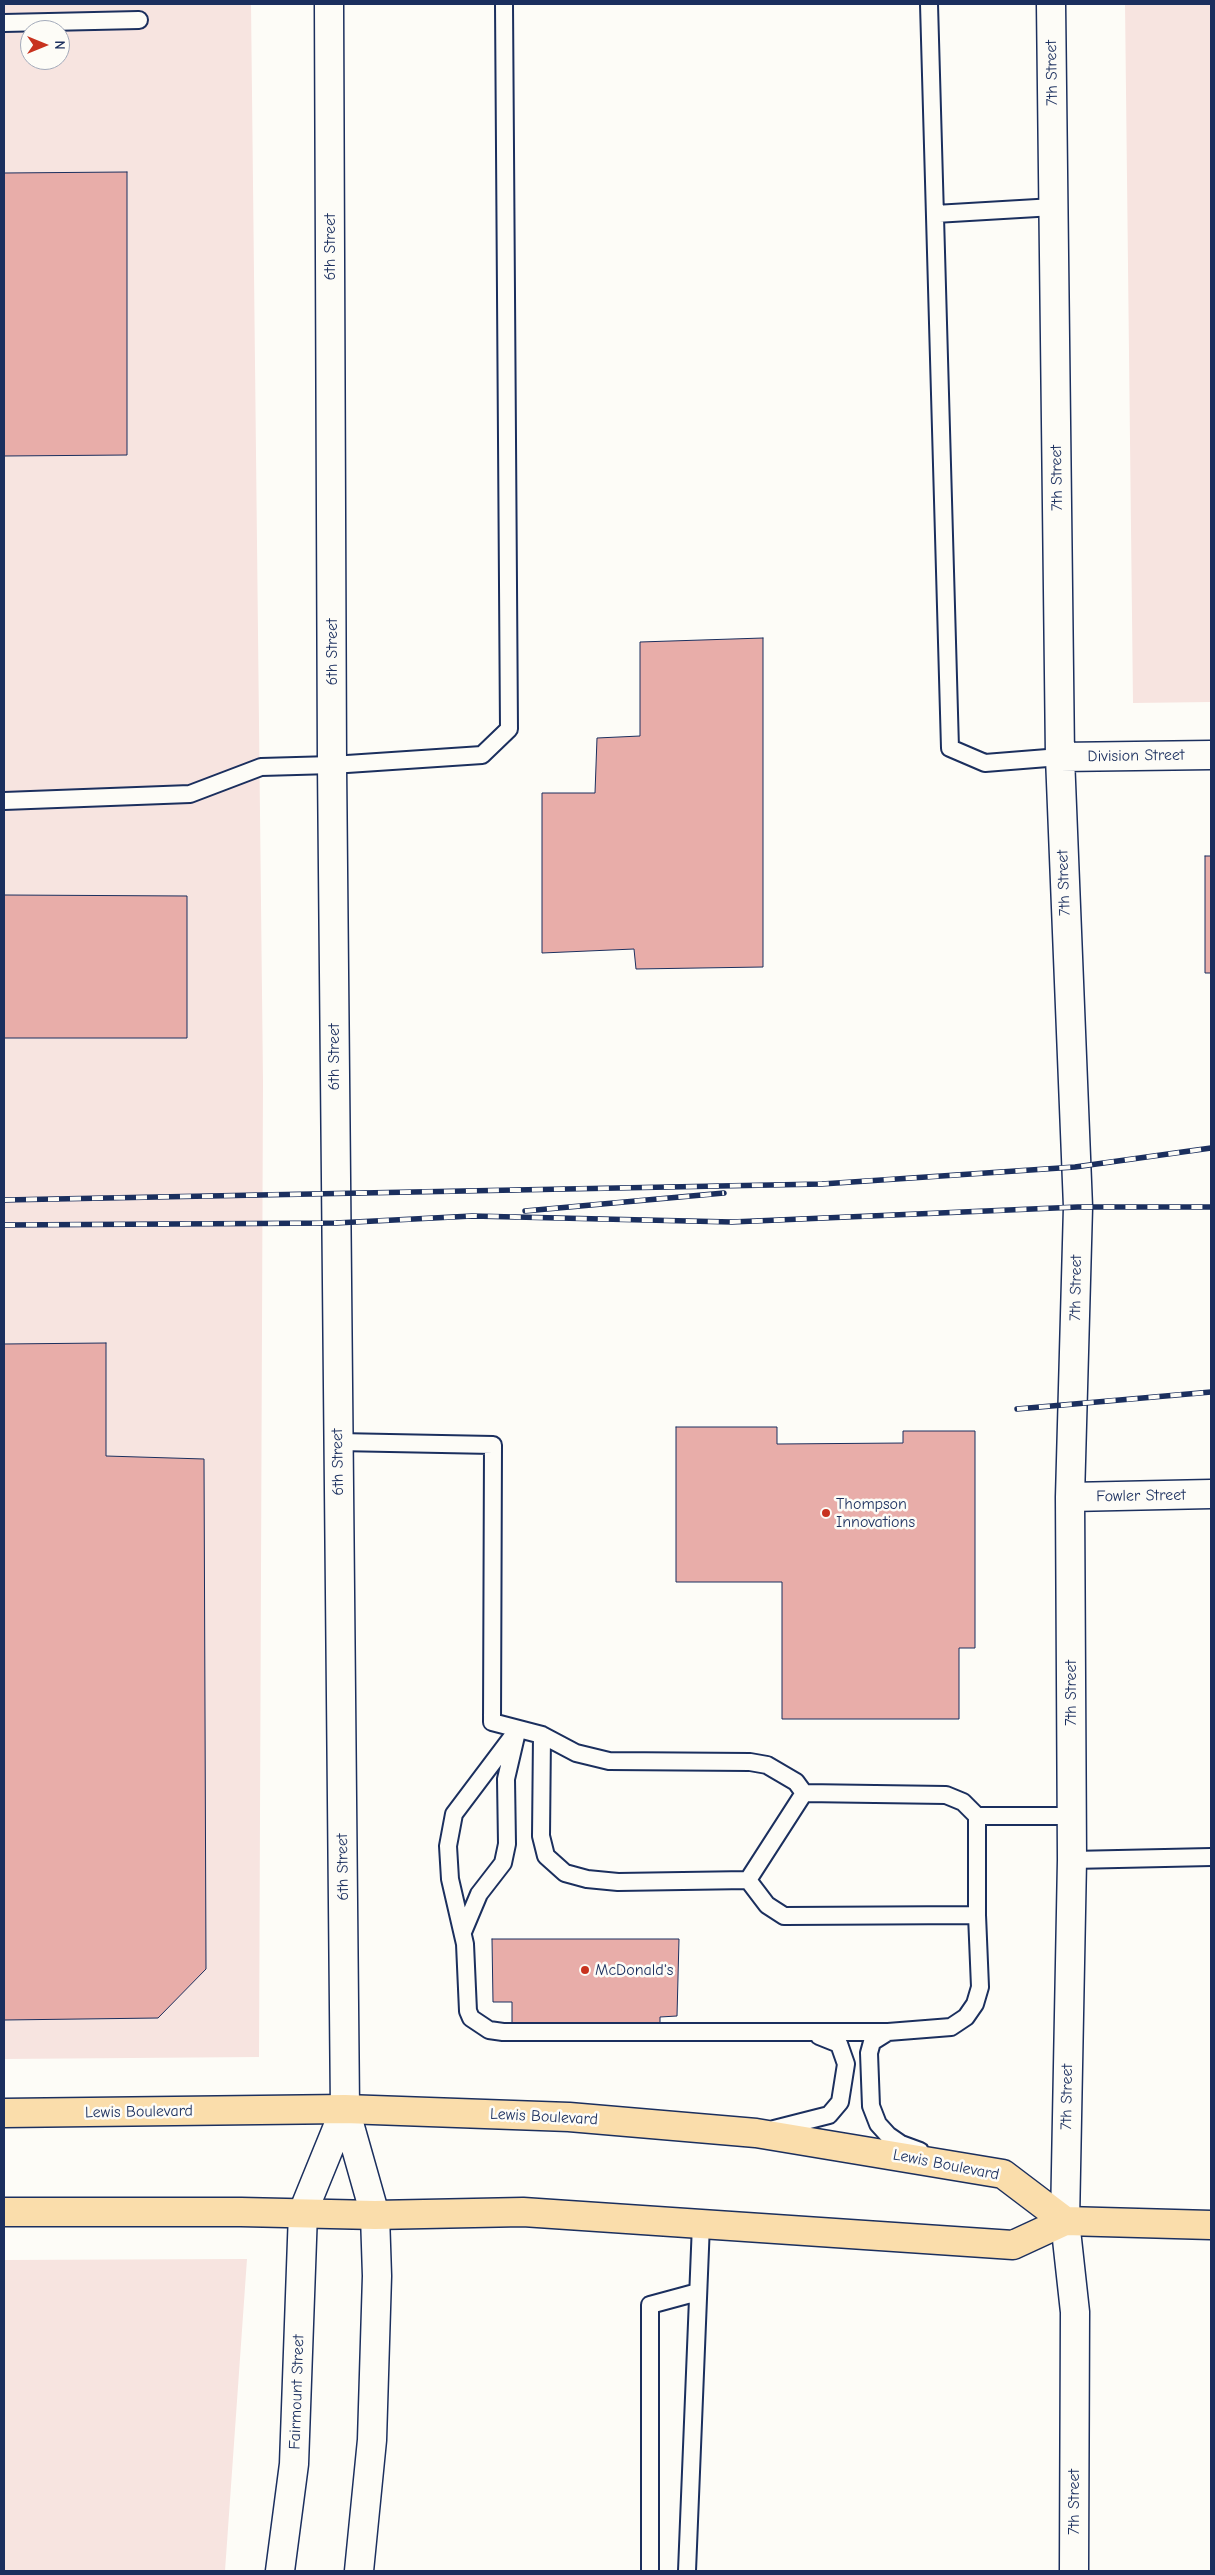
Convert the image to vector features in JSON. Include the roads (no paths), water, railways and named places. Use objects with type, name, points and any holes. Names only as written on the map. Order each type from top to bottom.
[{"type":"main road","name":"6th Street","points":[[329,4],[332,765],[345,2109],[375,2215]]},
{"type":"main road","name":"7th Street","points":[[1051,4],[1060,757],[1078,1208],[1070,1497],[1072,1860],[1065,2221],[1075,2312],[1074,2571]]},
{"type":"main road","name":"Division Street","points":[[1060,757],[1211,754]]},
{"type":"main road","name":"Fowler Street","points":[[1070,1497],[1211,1494]]},
{"type":"main road","name":"6th Street","points":[[303,2212],[345,2109]]},
{"type":"main road","name":"Lewis Boulevard","points":[[4,2113],[345,2109],[569,2117],[756,2132],[1003,2174],[1065,2221]]},
{"type":"main road","points":[[4,2212],[303,2212],[375,2215],[522,2212],[1013,2245],[1065,2221],[1211,2225]]},
{"type":"main road","name":"Fairmount Street","points":[[280,2571],[294,2464],[303,2212]]},
{"type":"main road","points":[[359,2571],[372,2440],[377,2276],[375,2215]]},
{"type":"lane","points":[[4,801],[190,794],[261,767],[332,765],[482,755],[509,729],[504,4]]},
{"type":"lane","points":[[929,4],[950,748],[985,763],[1060,757]]},
{"type":"lane","points":[[4,23],[139,20]]},
{"type":"lane","points":[[935,214],[1054,207]]},
{"type":"lane","points":[[338,1442],[493,1444],[492,1722],[542,1735],[576,1752],[609,1761],[750,1762],[767,1765],[796,1782],[804,1793]]},
{"type":"lane","points":[[518,1729],[454,1814],[448,1846],[450,1879],[463,1932],[468,2011],[477,2024],[488,2030],[503,2032],[888,2032],[951,2027],[966,2017],[976,2004],[980,1987],[977,1915],[977,1816]]},
{"type":"lane","points":[[463,1932],[479,1894],[504,1863],[507,1844],[506,1779],[518,1729]]},
{"type":"lane","points":[[542,1735],[541,1836],[546,1856],[565,1873],[587,1879],[618,1882],[748,1880]]},
{"type":"lane","points":[[804,1793],[946,1795],[963,1802],[977,1816],[1072,1816]]},
{"type":"lane","points":[[748,1880],[804,1793]]},
{"type":"lane","points":[[1072,1860],[1211,1857]]},
{"type":"lane","points":[[748,1880],[767,1904],[784,1916],[977,1915]]},
{"type":"lane","points":[[756,2132],[796,2125],[829,2115],[840,2102],[846,2064],[839,2044],[827,2038],[800,2032]]},
{"type":"lane","points":[[888,2032],[872,2042],[869,2052],[871,2106],[878,2124],[901,2144],[962,2167]]},
{"type":"lane","points":[[687,2571],[701,2224]]},
{"type":"lane","points":[[650,2571],[650,2305],[698,2292]]},
{"type":"railway","points":[[4,1200],[822,1184],[1075,1167],[1211,1148]]},
{"type":"railway","points":[[525,1211],[724,1193]]},
{"type":"railway","points":[[4,1225],[336,1223],[472,1216],[732,1222],[1078,1207],[1211,1207]]},
{"type":"railway","points":[[1017,1409],[1211,1392]]},
{"type":"place","name":"Thompson Innovations","points":[[826,1513]]},
{"type":"place","name":"McDonald's","points":[[585,1970]]}]
